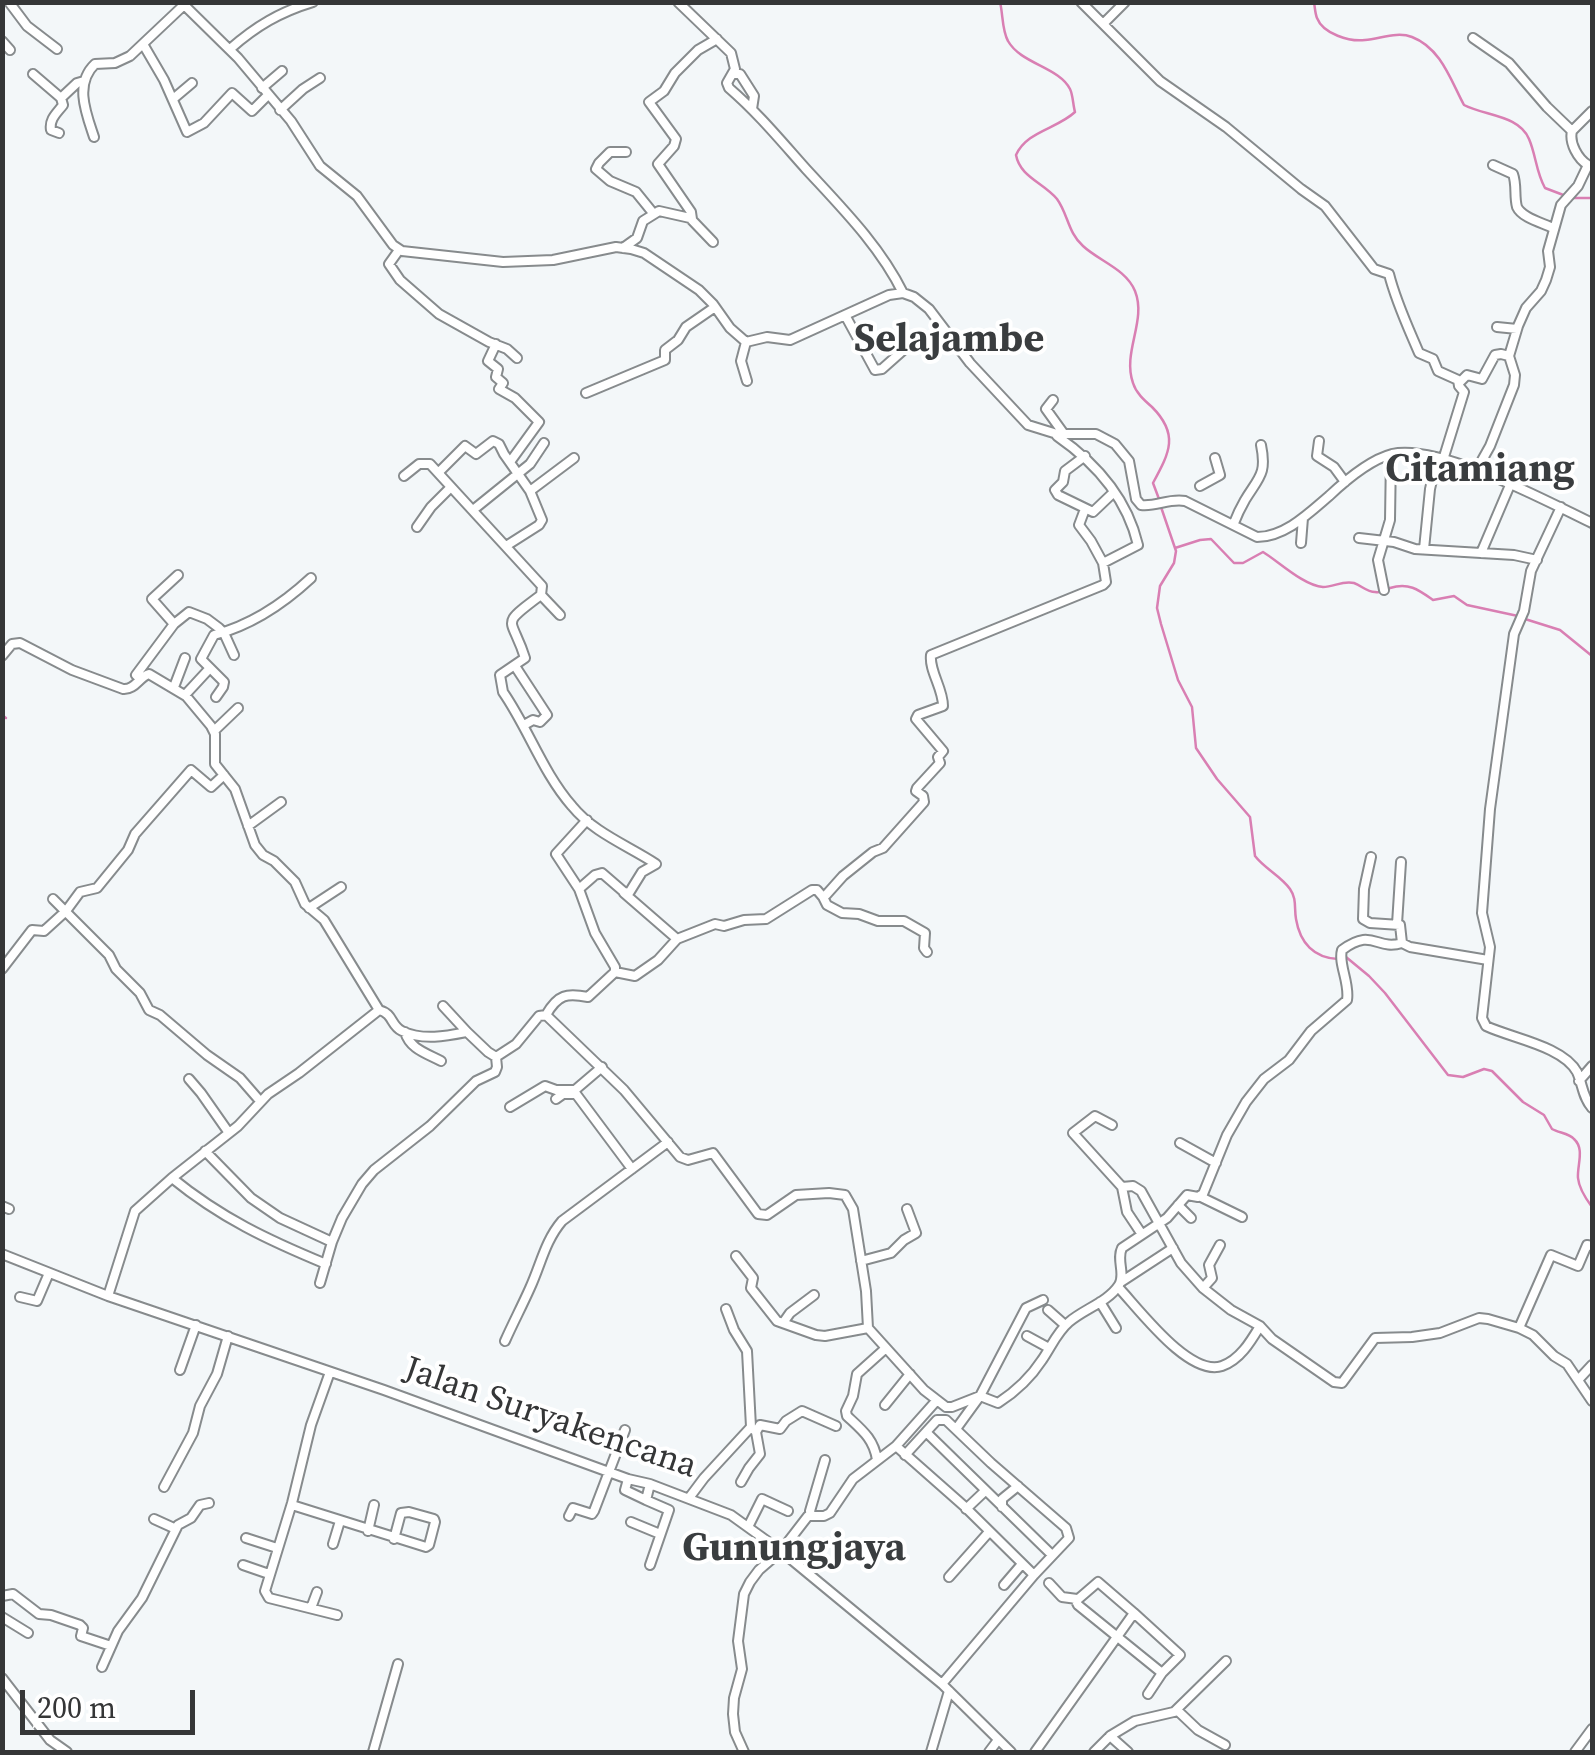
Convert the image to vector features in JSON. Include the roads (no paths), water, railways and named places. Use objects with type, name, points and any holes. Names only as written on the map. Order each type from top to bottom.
[{"type":"street","points":[[2,8],[9,2],[27,26],[56,49]]},
{"type":"street","points":[[678,2],[731,53],[734,74],[727,85],[851,219],[903,294]]},
{"type":"street","points":[[1082,2],[1160,81],[1226,127],[1325,206],[1374,268],[1388,274],[1419,353],[1433,359],[1436,369],[1457,378],[1464,394],[1430,489],[1424,549]]},
{"type":"street","points":[[1104,24],[1125,2]]},
{"type":"street","points":[[230,50],[260,24],[312,3]]},
{"type":"street","points":[[94,137],[85,108],[84,82],[92,65],[122,60],[144,44],[182,4],[230,50],[323,170],[357,196],[399,250],[511,262],[623,248],[648,256],[693,286],[746,342]]},
{"type":"street","points":[[692,220],[691,212],[658,164],[676,139],[649,102],[664,91],[674,73],[698,50],[717,38]]},
{"type":"street","points":[[1473,38],[1509,63],[1572,131]]},
{"type":"street","points":[[2,41],[10,50]]},
{"type":"street","points":[[144,44],[187,132],[205,122],[232,94],[252,111],[282,72]]},
{"type":"street","points":[[34,74],[61,98],[62,105],[50,126],[50,130],[59,133]]},
{"type":"street","points":[[734,74],[740,74],[754,96],[752,109]]},
{"type":"street","points":[[280,110],[320,78]]},
{"type":"street","points":[[61,98],[77,83],[84,82]]},
{"type":"street","points":[[173,99],[192,83]]},
{"type":"street","points":[[1476,471],[1514,385],[1509,356],[1526,308],[1546,280],[1550,267],[1548,251],[1560,205],[1590,165],[1571,139],[1572,131],[1592,112]]},
{"type":"street","points":[[626,152],[610,152],[596,169],[610,181],[636,192],[653,213]]},
{"type":"street","points":[[1493,165],[1513,174],[1521,213],[1553,228]]},
{"type":"street","points":[[623,248],[637,238],[640,224],[653,213],[665,212],[692,220],[713,242]]},
{"type":"street","points":[[399,250],[389,265],[400,280],[443,316],[518,358]]},
{"type":"street","points":[[746,342],[768,337],[790,340],[889,295],[917,298],[1028,425],[1053,434],[1085,456],[1114,492],[1138,544],[1103,564]]},
{"type":"street","points":[[586,393],[665,360],[666,350],[686,328],[715,307]]},
{"type":"street","points":[[845,316],[875,370],[882,370],[909,345]]},
{"type":"street","points":[[1497,327],[1517,328]]},
{"type":"street","points":[[746,342],[741,360],[747,381]]},
{"type":"street","points":[[496,344],[488,362],[498,369],[496,376],[503,383],[498,388],[540,422],[510,462]]},
{"type":"street","points":[[1459,382],[1466,375],[1482,379],[1496,355],[1509,356]]},
{"type":"street","points":[[1052,400],[1047,412],[1064,434]]},
{"type":"street","points":[[1053,434],[1096,434],[1115,444],[1130,466],[1138,502],[1144,506],[1185,502],[1262,537],[1302,518],[1373,462],[1391,454],[1413,453],[1476,471],[1592,523]]},
{"type":"street","points":[[439,472],[466,446],[476,454],[493,441],[500,444],[530,491],[541,517],[541,523],[506,546]]},
{"type":"street","points":[[1319,441],[1317,456],[1345,482]]},
{"type":"street","points":[[473,510],[530,464],[544,443]]},
{"type":"street","points":[[1234,523],[1261,476],[1261,445]]},
{"type":"street","points":[[1384,590],[1378,560],[1390,520],[1391,454]]},
{"type":"street","points":[[1085,456],[1065,471],[1063,482],[1055,490],[1060,497],[1093,512],[1114,492]]},
{"type":"street","points":[[530,491],[574,458]]},
{"type":"street","points":[[1200,486],[1220,474],[1216,458]]},
{"type":"street","points":[[404,476],[422,463],[430,464],[542,586],[541,595],[512,621],[511,629],[525,658],[503,671],[503,692],[574,809],[606,836],[656,864],[642,872],[631,891],[624,892]]},
{"type":"street","points":[[1481,552],[1510,485]]},
{"type":"street","points":[[416,527],[450,488]]},
{"type":"street","points":[[1561,507],[1531,572],[1514,634],[1490,809],[1482,908],[1490,947],[1482,1015],[1484,1025],[1549,1050],[1570,1064],[1592,1108]]},
{"type":"street","points":[[823,897],[843,876],[883,848],[924,802],[917,788],[937,767],[943,751],[916,719],[942,706],[931,655],[1104,584],[1103,564],[1079,524],[1085,509]]},
{"type":"street","points":[[1301,543],[1302,518]]},
{"type":"street","points":[[1359,538],[1424,549],[1514,554],[1536,560]]},
{"type":"street","points":[[174,624],[152,599],[178,574]]},
{"type":"street","points":[[216,697],[224,683],[202,661],[214,635],[260,618],[312,578]]},
{"type":"street","points":[[541,595],[560,615]]},
{"type":"street","points":[[2,656],[18,642],[67,668],[131,688],[174,624],[187,612],[193,612],[224,633],[234,656]]},
{"type":"street","points":[[174,688],[185,658]]},
{"type":"street","points":[[515,666],[548,715],[540,722],[532,720],[524,725]]},
{"type":"street","points":[[185,695],[210,668]]},
{"type":"street","points":[[138,677],[152,674],[185,695],[214,732],[215,764],[234,787],[259,850],[295,882],[305,904],[326,922],[379,1010],[388,1013],[404,1032],[443,1038],[467,1032]]},
{"type":"street","points":[[214,732],[238,708]]},
{"type":"street","points":[[2,968],[32,930],[44,930],[80,892],[94,890],[102,882],[128,850],[135,834],[200,759]]},
{"type":"street","points":[[191,770],[210,786],[224,775]]},
{"type":"street","points":[[248,826],[281,802]]},
{"type":"street","points":[[587,820],[556,854],[580,889],[595,932],[616,972]]},
{"type":"street","points":[[1371,857],[1363,919],[1402,927],[1402,943]]},
{"type":"street","points":[[1397,924],[1401,862]]},
{"type":"street","points":[[580,889],[595,875],[602,874],[677,939]]},
{"type":"street","points":[[309,908],[341,888]]},
{"type":"street","points":[[616,972],[635,976],[658,960],[677,939],[716,924],[766,919],[812,890],[817,890],[827,905],[842,913],[878,921],[898,920],[921,930],[925,933],[926,952]]},
{"type":"street","points":[[54,898],[111,958],[149,1010],[240,1078],[260,1101]]},
{"type":"street","points":[[1200,1196],[1227,1135],[1254,1092],[1290,1060],[1311,1031],[1347,1000],[1342,950],[1362,939],[1488,960]]},
{"type":"street","points":[[496,1057],[516,1044],[559,999],[569,994],[588,997],[616,972]]},
{"type":"street","points":[[320,1283],[342,1218],[362,1184],[476,1081],[498,1067],[496,1057],[443,1006]]},
{"type":"street","points":[[108,1296],[133,1214],[229,1133],[260,1101],[379,1010]]},
{"type":"street","points":[[546,1015],[602,1067],[684,1160],[713,1153],[760,1215],[767,1215],[796,1194],[845,1195],[853,1209],[868,1328],[896,1362],[946,1407],[980,1396],[994,1403],[1008,1396],[1034,1372],[1065,1325],[1173,1248]]},
{"type":"street","points":[[404,1032],[412,1046],[442,1060]]},
{"type":"street","points":[[1579,1081],[1592,1066]]},
{"type":"street","points":[[510,1107],[545,1086],[576,1090],[602,1067]]},
{"type":"street","points":[[189,1079],[229,1133]]},
{"type":"street","points":[[556,1098],[576,1094],[632,1169]]},
{"type":"street","points":[[1112,1126],[1094,1116],[1073,1133],[1122,1187],[1127,1212],[1140,1234]]},
{"type":"street","points":[[505,1341],[532,1285],[546,1242],[556,1228],[668,1142]]},
{"type":"street","points":[[1180,1143],[1216,1163]]},
{"type":"street","points":[[205,1151],[251,1198],[280,1218],[332,1242]]},
{"type":"street","points":[[172,1178],[231,1221],[326,1264]]},
{"type":"street","points":[[1122,1187],[1139,1190],[1189,1274],[1203,1288],[1260,1326],[1324,1377],[1340,1383],[1378,1336],[1412,1337],[1488,1318],[1532,1335],[1567,1364],[1592,1401]]},
{"type":"street","points":[[1242,1217],[1189,1194],[1160,1223],[1120,1251],[1120,1284],[1166,1339],[1201,1365],[1216,1367],[1234,1359],[1260,1326]]},
{"type":"street","points":[[1178,1205],[1192,1218]]},
{"type":"street","points":[[861,1260],[891,1253],[904,1240],[919,1236],[908,1210]]},
{"type":"street","points":[[1203,1288],[1212,1278],[1210,1262],[1220,1245]]},
{"type":"street","points":[[1519,1328],[1552,1254],[1578,1266],[1587,1245],[1592,1246]]},
{"type":"street","name":"Jalan Suryakencana","points":[[2,1254],[108,1296],[730,1514],[782,1551],[945,1687],[1012,1752]]},
{"type":"street","points":[[736,1256],[753,1278],[751,1286],[766,1309],[783,1323],[820,1336],[868,1328]]},
{"type":"street","points":[[20,1297],[38,1301],[49,1273]]},
{"type":"street","points":[[783,1323],[790,1312],[814,1295]]},
{"type":"street","points":[[956,1428],[980,1396],[1026,1308],[1043,1300]]},
{"type":"street","points":[[1100,1302],[1116,1328]]},
{"type":"street","points":[[726,1309],[748,1351],[754,1429],[760,1454],[741,1482]]},
{"type":"street","points":[[1048,1310],[1065,1325]]},
{"type":"street","points":[[180,1370],[196,1325]]},
{"type":"street","points":[[164,1488],[194,1432],[200,1406],[217,1374],[228,1336]]},
{"type":"street","points":[[1027,1336],[1049,1348]]},
{"type":"street","points":[[877,1460],[870,1438],[846,1412],[857,1374],[886,1348]]},
{"type":"street","points":[[1579,1380],[1592,1365]]},
{"type":"street","points":[[330,1372],[265,1586],[266,1596],[338,1615]]},
{"type":"street","points":[[885,1406],[910,1374]]},
{"type":"street","points":[[810,1515],[830,1513],[853,1479],[896,1446],[937,1400]]},
{"type":"street","points":[[689,1498],[704,1478],[760,1425],[780,1429],[799,1412],[836,1426]]},
{"type":"street","points":[[905,1454],[938,1419],[946,1420],[1068,1531],[1069,1538],[990,1624],[945,1687],[931,1752]]},
{"type":"street","points":[[569,1516],[573,1508],[592,1514],[626,1430]]},
{"type":"street","points":[[926,1432],[1052,1554]]},
{"type":"street","points":[[896,1446],[1034,1576]]},
{"type":"street","points":[[744,1752],[735,1732],[733,1714],[742,1669],[738,1641],[744,1594],[759,1570],[782,1551],[810,1515],[826,1460]]},
{"type":"street","points":[[974,1480],[991,1463]]},
{"type":"street","points":[[628,1479],[625,1490],[670,1510],[650,1565]]},
{"type":"street","points":[[646,1500],[650,1484]]},
{"type":"street","points":[[1002,1507],[1002,1499],[1018,1486]]},
{"type":"street","points":[[966,1509],[985,1491]]},
{"type":"street","points":[[748,1527],[762,1500],[788,1510]]},
{"type":"street","points":[[102,1667],[176,1529],[200,1505],[209,1503]]},
{"type":"street","points":[[292,1505],[394,1539],[427,1547],[434,1519],[401,1513],[394,1539]]},
{"type":"street","points":[[368,1530],[374,1506]]},
{"type":"street","points":[[154,1519],[176,1529]]},
{"type":"street","points":[[333,1544],[340,1521]]},
{"type":"street","points":[[631,1522],[660,1534]]},
{"type":"street","points":[[949,1576],[989,1532]]},
{"type":"street","points":[[246,1538],[277,1548]]},
{"type":"street","points":[[1004,1585],[1022,1564]]},
{"type":"street","points":[[242,1565],[269,1574]]},
{"type":"street","points":[[1049,1582],[1062,1598],[1077,1600],[1098,1582],[1180,1655],[1148,1694]]},
{"type":"street","points":[[312,1608],[317,1592]]},
{"type":"street","points":[[2,1596],[13,1594],[39,1614],[80,1625],[81,1636],[111,1646]]},
{"type":"street","points":[[1077,1600],[1078,1605],[1162,1674]]},
{"type":"street","points":[[1035,1752],[1134,1613]]},
{"type":"street","points":[[2,1616],[28,1633]]},
{"type":"street","points":[[1175,1712],[1226,1661]]},
{"type":"street","points":[[373,1752],[398,1664]]},
{"type":"street","points":[[2,1678],[50,1740],[68,1752]]},
{"type":"street","points":[[1094,1752],[1110,1736],[1135,1721],[1175,1712],[1226,1746]]},
{"type":"street","points":[[1574,1752],[1592,1729]]},
{"type":"street","points":[[1110,1736],[1128,1752]]},
{"type":"street","points":[[989,1752],[998,1740]]},
{"type":"waterway","points":[[1000,2],[1008,41],[1022,55],[1065,82],[1075,112],[1027,141],[1016,155],[1018,163],[1057,199],[1078,241],[1119,271],[1135,291],[1138,314],[1130,371],[1136,390],[1160,417],[1169,435],[1164,462],[1153,483],[1159,499]]},
{"type":"waterway","points":[[1314,2],[1320,24],[1338,36],[1359,40],[1400,35],[1422,42],[1444,66],[1464,105],[1510,121],[1524,131],[1545,188],[1566,196]]},
{"type":"waterway","points":[[1574,198],[1592,198]]},
{"type":"waterway","points":[[1161,507],[1176,551],[1174,563],[1160,586],[1157,608],[1178,680],[1192,707],[1196,748],[1250,817],[1255,856],[1292,893],[1298,928],[1305,942],[1322,956],[1338,959]]},
{"type":"waterway","points":[[1175,548],[1211,539],[1234,563],[1243,563],[1263,552],[1316,586],[1350,582],[1378,592],[1408,587],[1433,600],[1454,596],[1467,605],[1518,616]]},
{"type":"waterway","points":[[1525,619],[1560,630],[1592,656]]},
{"type":"waterway","points":[[2,715],[6,718]]},
{"type":"waterway","points":[[1346,957],[1385,993],[1448,1075],[1463,1077],[1484,1069],[1492,1071],[1523,1102],[1544,1115],[1552,1129],[1574,1139],[1580,1152],[1579,1182],[1592,1207]]},
{"type":"district","name":"Selajambe","points":[[949,341]]},
{"type":"district","name":"Citamiang","points":[[1480,471]]},
{"type":"district","name":"Gunungjaya","points":[[794,1550]]}]
